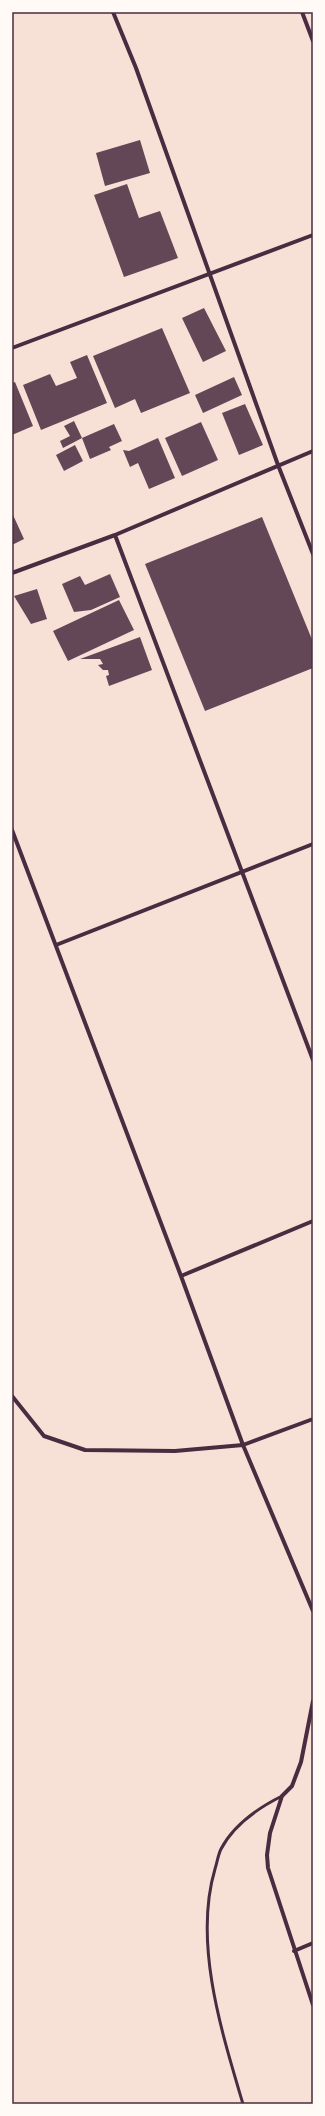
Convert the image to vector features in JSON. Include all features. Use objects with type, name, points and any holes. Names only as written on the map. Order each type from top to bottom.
[{"type":"street","points":[[113,12],[136,68],[278,465],[313,554]]},
{"type":"street","points":[[302,12],[313,41]]},
{"type":"street","points":[[12,348],[313,235]]},
{"type":"street","points":[[12,573],[115,535],[313,451]]},
{"type":"street","points":[[115,535],[313,1060]]},
{"type":"street","points":[[12,830],[181,1276],[243,1445],[313,1611]]},
{"type":"street","points":[[56,945],[313,844]]},
{"type":"street","points":[[181,1276],[313,1221]]},
{"type":"street","points":[[12,1396],[44,1436],[85,1450],[175,1451],[243,1445],[313,1419]]},
{"type":"street","points":[[313,1701],[301,1762],[292,1786],[282,1796],[270,1832],[267,1855],[268,1868],[313,2005]]},
{"type":"street","points":[[294,1951],[313,1943]]},
{"type":"lane","points":[[243,2104],[214,2001],[207,1916],[212,1881],[221,1849],[239,1824],[262,1807],[282,1796]]},
{"type":"building","points":[[140,140],[150,173],[105,186],[96,153]]},
{"type":"building","points":[[127,184],[139,218],[160,211],[178,258],[124,277],[94,195]]},
{"type":"building","points":[[204,308],[226,351],[203,362],[182,318]]},
{"type":"building","points":[[162,328],[190,393],[141,413],[135,399],[115,408],[93,356]]},
{"type":"building","points":[[87,355],[107,403],[41,430],[23,385],[50,374],[56,386],[77,378],[70,362]]},
{"type":"building","points":[[234,377],[242,395],[203,413],[195,395]]},
{"type":"building","points":[[15,382],[33,426],[12,435],[12,383]]},
{"type":"building","points":[[245,404],[263,445],[239,455],[222,413]]},
{"type":"building","points":[[74,421],[82,438],[63,448],[60,441],[70,436],[64,426]]},
{"type":"building","points":[[201,422],[218,460],[182,476],[165,438]]},
{"type":"building","points":[[114,424],[122,441],[109,447],[111,450],[90,459],[82,438]]},
{"type":"building","points":[[158,438],[175,478],[149,489],[138,463],[130,467],[123,450],[129,451]]},
{"type":"building","points":[[75,445],[83,461],[64,471],[56,455]]},
{"type":"building","points":[[13,515],[24,539],[12,545],[12,516]]},
{"type":"building","points":[[262,517],[313,642],[313,668],[205,711],[145,564]]},
{"type":"building","points":[[110,574],[120,597],[91,610],[74,612],[62,584],[80,576],[85,585]]},
{"type":"building","points":[[37,589],[47,619],[31,624],[14,596]]},
{"type":"building","points":[[119,600],[134,630],[68,661],[53,631]]},
{"type":"building","points":[[140,637],[152,670],[109,686],[106,676],[109,675],[108,670],[103,670],[98,665],[103,664],[100,659],[80,659]]}]
